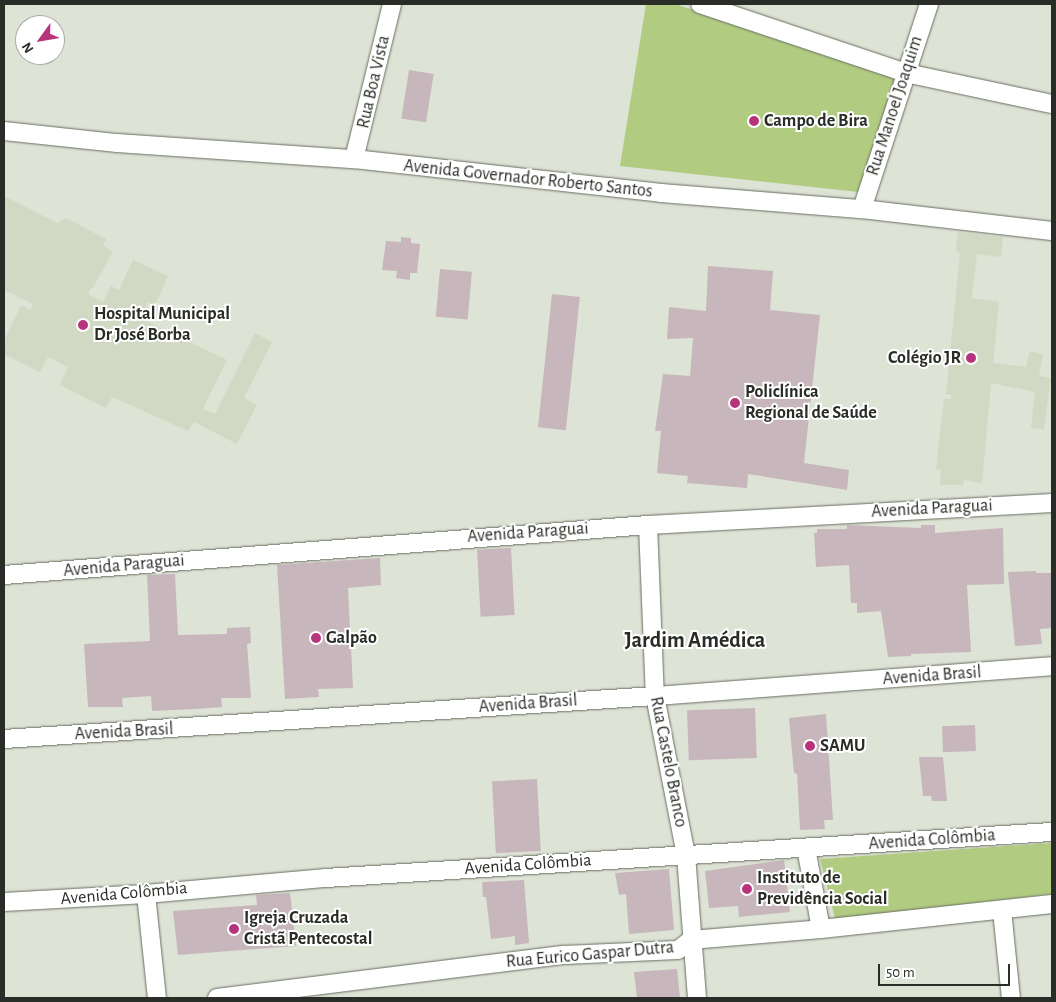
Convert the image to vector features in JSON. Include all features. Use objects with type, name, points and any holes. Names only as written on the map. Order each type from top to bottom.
[{"type":"street","name":"Rua Boa Vista","points":[[354,159],[392,4]]},
{"type":"street","points":[[700,4],[906,73],[1052,104]]},
{"type":"street","name":"Rua Manoel Joaquim","points":[[862,209],[929,4]]},
{"type":"street","name":"Avenida Governador Roberto Santos","points":[[4,131],[116,143],[354,159],[661,193],[862,209],[1052,231]]},
{"type":"street","name":"Avenida Paraguai","points":[[4,576],[648,525],[1052,503]]},
{"type":"street","name":"Rua Castelo Branco","points":[[648,525],[655,696],[686,855],[691,940],[697,998]]},
{"type":"street","name":"Avenida Brasil","points":[[4,739],[655,696],[1052,666]]},
{"type":"street","name":"Avenida Colômbia","points":[[4,902],[146,894],[326,878],[1052,832]]},
{"type":"street","points":[[806,848],[821,929]]},
{"type":"street","points":[[146,894],[157,998]]},
{"type":"street","name":"Rua Eurico Gaspar Dutra","points":[[216,998],[564,955],[678,950],[691,940],[821,929],[1052,904]]},
{"type":"street","points":[[1002,910],[1010,998]]},
{"type":"shaded area","name":"Hospital Municipal Dr José Borba","points":[[4,196],[57,223],[66,218],[106,239],[103,246],[113,251],[93,288],[89,287],[91,288],[88,294],[103,302],[111,286],[119,290],[133,260],[168,276],[155,306],[148,302],[140,318],[227,360],[203,409],[215,414],[255,333],[272,342],[244,398],[257,405],[237,444],[194,422],[188,431],[112,397],[106,408],[60,385],[68,367],[48,357],[40,372],[4,354],[4,341],[21,305],[30,310],[33,304],[4,290]]},
{"type":"shaded area","name":"Colégio JR","points":[[958,232],[1003,237],[1001,257],[977,254],[972,298],[999,302],[993,363],[1026,367],[1030,351],[1043,354],[1039,376],[1051,378],[1044,429],[1031,428],[1035,392],[991,383],[982,483],[964,480],[963,485],[940,485],[941,470],[936,469],[944,399],[951,399],[952,395],[946,394],[960,253],[956,252]]},
{"type":"green space","name":"Campo de Bira","points":[[646,4],[675,4],[896,75],[858,192],[620,166]]},
{"type":"green space","points":[[1052,843],[1052,894],[835,919],[820,859]]},
{"type":"building","points":[[409,70],[434,74],[426,122],[401,118]]},
{"type":"building","points":[[401,237],[411,238],[411,243],[420,244],[417,273],[410,273],[410,280],[396,278],[397,271],[382,270],[386,241],[401,242]]},
{"type":"building","name":"Policlínica Regional de Saúde","points":[[708,266],[773,271],[770,310],[820,315],[804,463],[849,470],[847,490],[748,474],[747,488],[687,483],[688,476],[657,473],[661,431],[655,431],[663,374],[690,376],[693,338],[667,339],[669,307],[706,311]]},
{"type":"building","points":[[440,269],[472,272],[468,320],[436,317]]},
{"type":"building","points":[[552,294],[580,297],[566,430],[538,427]]},
{"type":"building","points":[[847,525],[921,528],[921,525],[935,525],[935,533],[1003,528],[1004,584],[967,585],[971,652],[911,654],[911,656],[888,657],[881,611],[857,613],[857,603],[851,603],[849,565],[816,567],[814,533],[817,533],[817,529],[847,529]]},
{"type":"building","points":[[511,548],[515,615],[481,617],[477,550]]},
{"type":"building","name":"Galpão","points":[[380,558],[381,585],[348,588],[353,688],[318,689],[319,697],[285,699],[277,565]]},
{"type":"building","points":[[1036,571],[1036,573],[1052,573],[1052,628],[1040,629],[1042,644],[1015,646],[1008,572]]},
{"type":"building","points":[[175,574],[178,635],[227,634],[227,628],[250,627],[251,643],[247,644],[251,698],[221,698],[222,707],[196,709],[152,711],[151,696],[122,698],[123,707],[88,707],[84,644],[150,641],[147,575]]},
{"type":"building","points":[[755,708],[757,758],[689,760],[687,710]]},
{"type":"building","name":"SAMU","points":[[826,714],[833,820],[824,820],[825,829],[800,830],[797,774],[794,773],[789,718]]},
{"type":"building","points":[[975,725],[976,751],[943,752],[942,726]]},
{"type":"building","points":[[919,757],[943,757],[947,801],[932,801],[931,796],[923,796]]},
{"type":"building","points":[[537,779],[541,851],[496,853],[492,781]]},
{"type":"building","name":"Instituto de Previdência Social","points":[[784,860],[790,912],[739,917],[738,906],[709,908],[705,871]]},
{"type":"building","points":[[669,869],[674,930],[629,934],[626,894],[619,895],[615,873]]},
{"type":"building","points":[[524,880],[529,943],[515,945],[515,936],[491,939],[486,897],[483,897],[482,882]]},
{"type":"building","name":"Igreja Cruzada Cristã Pentecostal","points":[[290,893],[296,946],[178,955],[173,911],[257,905],[256,895]]},
{"type":"building","points":[[677,969],[680,998],[637,998],[634,972]]},
{"type":"place","name":"Campo de Bira","points":[[754,121]]},
{"type":"place","name":"Hospital Municipal Dr José Borba","points":[[83,325]]},
{"type":"place","name":"Colégio JR","points":[[971,358]]},
{"type":"place","name":"Policlínica Regional de Saúde","points":[[735,403]]},
{"type":"place","name":"Galpão","points":[[316,638]]},
{"type":"place","name":"SAMU","points":[[810,746]]},
{"type":"place","name":"Instituto de Previdência Social","points":[[747,889]]},
{"type":"place","name":"Igreja Cruzada Cristã Pentecostal","points":[[234,929]]},
{"type":"district","name":"Jardim Amédica","points":[[695,641]]}]
